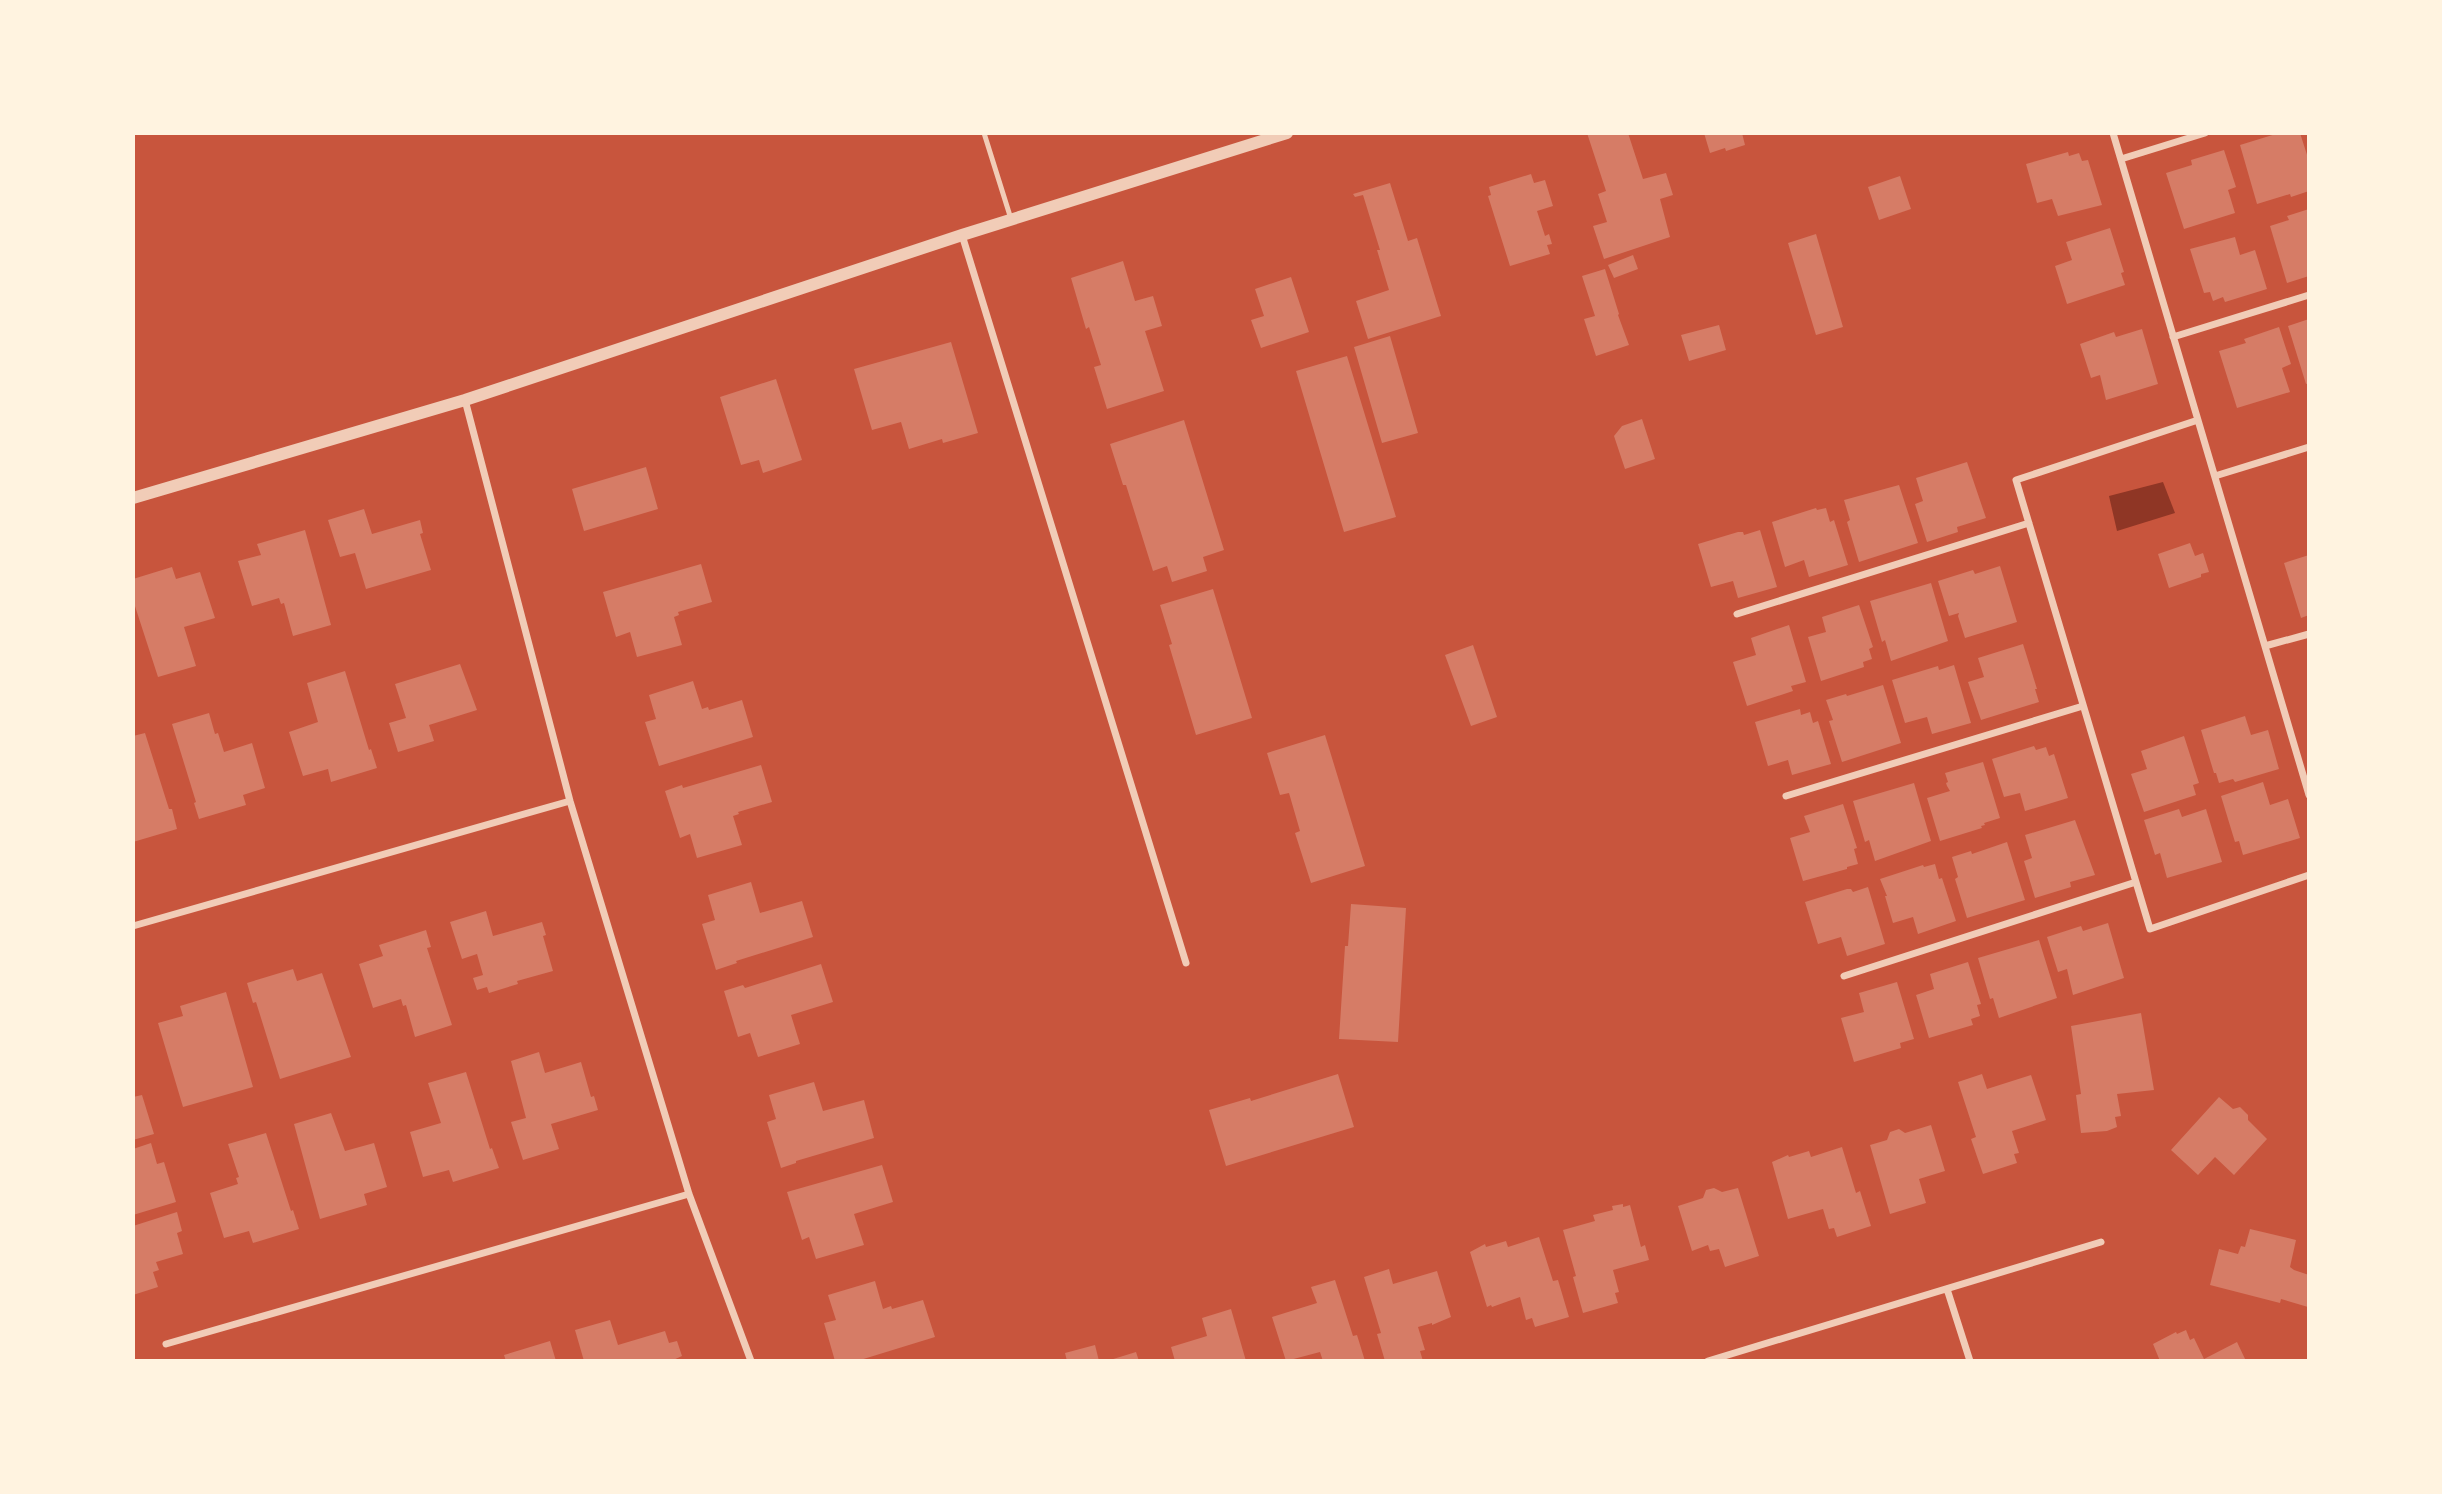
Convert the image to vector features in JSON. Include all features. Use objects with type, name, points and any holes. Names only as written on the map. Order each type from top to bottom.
[{"type":"street","points":[[133,498],[465,400],[1011,219],[1287,133]]},
{"type":"street","points":[[2113,133],[2309,795]]},
{"type":"street","points":[[2121,159],[2205,133]]},
{"type":"street","points":[[962,235],[1186,963]]},
{"type":"street","points":[[2173,337],[2309,295]]},
{"type":"street","points":[[465,400],[570,801],[689,1194],[751,1361]]},
{"type":"street","points":[[2198,420],[2016,480],[2150,929],[2309,875]]},
{"type":"street","points":[[2215,476],[2309,447]]},
{"type":"street","points":[[1737,614],[2028,523]]},
{"type":"street","points":[[2265,646],[2309,634]]},
{"type":"street","points":[[1786,796],[2083,706]]},
{"type":"street","points":[[133,926],[570,801]]},
{"type":"street","points":[[1844,976],[2136,882]]},
{"type":"street","points":[[166,1344],[689,1194]]},
{"type":"street","points":[[1708,1361],[2101,1242]]},
{"type":"street","points":[[1947,1289],[1969,1361]]},
{"type":"lane","points":[[984,133],[1011,219]]},
{"type":"shaded area","points":[[2163,482],[2175,513],[2117,531],[2109,496]]},
{"type":"building","points":[[1587,133],[1628,133],[1643,179],[1666,173],[1673,195],[1660,199],[1670,237],[1604,259],[1593,226],[1607,222],[1598,194],[1606,191]]},
{"type":"building","points":[[1704,133],[1742,133],[1745,145],[1710,153]]},
{"type":"building","points":[[2279,133],[2300,133],[2309,161],[2309,191],[2257,204],[2240,145]]},
{"type":"building","points":[[2224,150],[2236,187],[2228,190],[2235,213],[2184,229],[2166,173],[2192,165],[2191,160]]},
{"type":"building","points":[[2068,152],[2069,156],[2079,153],[2082,161],[2088,160],[2102,205],[2058,216],[2052,199],[2037,203],[2026,164]]},
{"type":"building","points":[[1531,174],[1534,183],[1545,180],[1553,206],[1537,211],[1545,236],[1549,234],[1552,244],[1547,245],[1550,254],[1510,266],[1488,196],[1491,195],[1489,187]]},
{"type":"building","points":[[1900,176],[1911,209],[1879,220],[1868,187]]},
{"type":"building","points":[[1390,183],[1408,241],[1417,238],[1441,316],[1368,339],[1356,301],[1389,290],[1363,195],[1355,197],[1353,194]]},
{"type":"building","points":[[2309,209],[2309,276],[2287,283],[2270,226],[2289,220],[2287,216]]},
{"type":"building","points":[[2110,228],[2124,272],[2121,273],[2125,285],[2067,304],[2055,266],[2072,260],[2066,242]]},
{"type":"building","points":[[1816,234],[1843,327],[1816,335],[1788,243]]},
{"type":"building","points":[[2235,237],[2240,255],[2255,250],[2267,289],[2225,302],[2223,297],[2213,301],[2210,292],[2204,293],[2190,249]]},
{"type":"building","points":[[1633,255],[1638,269],[1614,278],[1608,265]]},
{"type":"building","points":[[1123,261],[1135,301],[1153,296],[1162,326],[1145,331],[1164,391],[1107,409],[1094,367],[1101,365],[1089,327],[1086,329],[1071,278]]},
{"type":"building","points":[[1605,269],[1629,345],[1596,356],[1584,319],[1595,316],[1582,276]]},
{"type":"building","points":[[1291,277],[1309,332],[1261,348],[1251,320],[1264,316],[1255,289]]},
{"type":"building","points":[[2309,319],[2309,383],[2306,384],[2288,326]]},
{"type":"building","points":[[1719,325],[1726,350],[1689,361],[1681,335]]},
{"type":"building","points":[[2279,327],[2291,364],[2282,368],[2290,392],[2237,408],[2219,351],[2246,343],[2244,339]]},
{"type":"building","points":[[2142,329],[2158,384],[2106,400],[2100,375],[2091,378],[2080,344],[2114,332],[2116,337]]},
{"type":"building","points":[[1390,336],[1418,433],[1382,443],[1354,347]]},
{"type":"building","points":[[951,342],[978,433],[943,443],[942,439],[909,449],[901,422],[872,430],[854,369]]},
{"type":"building","points":[[1347,356],[1396,517],[1344,532],[1296,371]]},
{"type":"building","points":[[776,379],[802,460],[763,473],[759,460],[741,465],[720,397]]},
{"type":"building","points":[[1642,419],[1655,459],[1625,469],[1614,436],[1622,426]]},
{"type":"building","points":[[1184,420],[1224,550],[1203,557],[1207,571],[1172,582],[1167,566],[1153,571],[1110,444]]},
{"type":"building","points":[[1967,462],[1986,518],[1957,527],[1958,532],[1927,542],[1915,504],[1923,501],[1916,478]]},
{"type":"building","points":[[646,467],[658,509],[584,531],[572,489]]},
{"type":"building","points":[[1899,485],[1918,543],[1859,562],[1847,522],[1850,520],[1844,500]]},
{"type":"building","points":[[1816,508],[1826,508],[1830,522],[1834,520],[1848,565],[1809,577],[1804,560],[1785,567],[1772,522]]},
{"type":"building","points":[[364,509],[372,534],[420,520],[423,533],[420,534],[431,570],[366,589],[355,553],[340,557],[328,520]]},
{"type":"building","points":[[305,530],[331,625],[293,636],[284,603],[281,604],[279,598],[252,606],[238,561],[261,555],[257,544]]},
{"type":"building","points":[[1760,530],[1777,587],[1738,598],[1733,581],[1711,587],[1698,544],[1738,532],[1743,532],[1744,535]]},
{"type":"building","points":[[2190,543],[2195,556],[2203,553],[2209,572],[2169,588],[2158,554]]},
{"type":"building","points":[[2309,555],[2309,615],[2301,618],[2284,563]]},
{"type":"building","points":[[701,564],[712,602],[678,612],[679,615],[674,617],[682,645],[637,657],[630,632],[616,637],[603,592]]},
{"type":"building","points":[[2000,566],[2017,622],[1965,638],[1959,613],[1949,616],[1938,581],[1973,570],[1975,574]]},
{"type":"building","points":[[172,567],[176,579],[200,572],[215,618],[184,627],[196,666],[158,677],[133,600],[133,579]]},
{"type":"building","points":[[1931,583],[1948,641],[1891,661],[1885,640],[1882,642],[1870,601]]},
{"type":"building","points":[[1213,589],[1252,718],[1196,735],[1160,605]]},
{"type":"building","points":[[1859,605],[1873,647],[1869,649],[1872,659],[1863,662],[1864,667],[1821,681],[1808,637],[1826,632],[1822,617]]},
{"type":"building","points":[[1789,625],[1806,682],[1791,686],[1793,691],[1747,706],[1733,662],[1756,655],[1751,638]]},
{"type":"building","points":[[2023,644],[2039,702],[1981,720],[1968,682],[1984,677],[1978,658]]},
{"type":"building","points":[[1473,645],[1497,717],[1471,726],[1445,655]]},
{"type":"building","points":[[460,664],[477,710],[429,725],[434,741],[398,752],[389,723],[406,718],[395,684]]},
{"type":"building","points":[[1954,665],[1971,723],[1932,734],[1927,717],[1905,723],[1892,680],[1938,666],[1939,670]]},
{"type":"building","points":[[345,671],[377,768],[331,782],[328,769],[303,776],[289,732],[318,722],[307,683]]},
{"type":"building","points":[[693,681],[702,709],[708,707],[709,710],[742,700],[753,737],[659,766],[645,722],[656,719],[649,695]]},
{"type":"building","points":[[1883,685],[1901,743],[1842,762],[1829,721],[1833,720],[1826,700]]},
{"type":"building","points":[[1800,709],[1801,715],[1810,712],[1813,723],[1818,721],[1831,764],[1792,775],[1788,760],[1768,766],[1755,722]]},
{"type":"building","points":[[209,713],[224,752],[252,743],[265,788],[243,795],[246,805],[199,819],[172,724]]},
{"type":"building","points":[[2245,716],[2251,735],[2268,730],[2279,769],[2235,782],[2233,779],[2219,783],[2201,730]]},
{"type":"building","points":[[145,733],[177,829],[133,842],[133,736]]},
{"type":"building","points":[[1325,735],[1365,866],[1311,883],[1295,833],[1300,831],[1289,793],[1280,795],[1267,753]]},
{"type":"building","points":[[2184,736],[2199,783],[2193,785],[2196,795],[2144,812],[2131,774],[2147,769],[2141,751]]},
{"type":"building","points":[[2034,746],[2036,750],[2046,747],[2049,756],[2054,754],[2068,798],[2025,811],[2020,793],[2004,797],[1992,759]]},
{"type":"building","points":[[1983,762],[2000,818],[1984,823],[1982,828],[1940,841],[1927,798],[1950,791],[1945,773]]},
{"type":"building","points":[[761,765],[772,802],[733,816],[742,845],[697,858],[690,834],[680,838],[665,791]]},
{"type":"building","points":[[2263,782],[2270,805],[2288,799],[2300,838],[2243,855],[2239,841],[2235,842],[2221,796]]},
{"type":"building","points":[[1914,783],[1931,841],[1875,861],[1869,840],[1865,842],[1853,801]]},
{"type":"building","points":[[1843,804],[1857,848],[1854,849],[1858,864],[1803,881],[1790,838],[1810,832],[1804,816]]},
{"type":"building","points":[[2179,809],[2182,817],[2206,809],[2222,862],[2167,878],[2160,853],[2155,855],[2144,820]]},
{"type":"building","points":[[2075,820],[2095,875],[2070,882],[2071,887],[2035,898],[2024,861],[2032,858],[2025,835]]},
{"type":"building","points":[[2007,842],[2025,900],[1967,918],[1955,879],[1958,877],[1952,857],[1971,851],[1972,854]]},
{"type":"building","points":[[1935,864],[1956,921],[1918,934],[1913,917],[1893,923],[1880,879],[1923,865]]},
{"type":"building","points":[[751,882],[760,913],[802,901],[813,937],[716,970],[702,924],[715,920],[708,895]]},
{"type":"building","points":[[1868,887],[1885,944],[1847,956],[1841,937],[1818,944],[1805,902],[1847,889],[1853,892]]},
{"type":"building","points":[[1351,904],[1406,908],[1398,1042],[1339,1039],[1345,946],[1348,946]]},
{"type":"building","points":[[486,911],[493,936],[542,922],[553,971],[517,981],[518,984],[489,993],[487,987],[477,990],[473,978],[483,975],[477,954],[462,959],[450,922]]},
{"type":"building","points":[[2108,923],[2124,978],[2073,995],[2067,969],[2058,972],[2047,937],[2081,926],[2083,931]]},
{"type":"building","points":[[426,930],[431,947],[427,948],[452,1025],[415,1037],[406,1005],[403,1006],[401,999],[373,1008],[359,964],[383,956],[379,945]]},
{"type":"building","points":[[2039,940],[2057,998],[1999,1018],[1993,998],[1990,999],[1978,958]]},
{"type":"building","points":[[1968,962],[1981,1004],[1977,1005],[1980,1016],[1971,1019],[1973,1025],[1929,1038],[1916,995],[1934,989],[1930,974]]},
{"type":"building","points":[[821,964],[833,1002],[791,1015],[800,1044],[758,1057],[750,1033],[738,1037],[724,991],[743,985],[745,988]]},
{"type":"building","points":[[293,969],[297,981],[322,973],[351,1057],[280,1079],[256,1002],[253,1003],[247,983]]},
{"type":"building","points":[[1897,982],[1914,1039],[1900,1043],[1901,1048],[1854,1062],[1841,1018],[1864,1012],[1859,993]]},
{"type":"building","points":[[226,992],[253,1087],[183,1107],[158,1023],[183,1016],[180,1006]]},
{"type":"building","points":[[2141,1013],[2154,1090],[2117,1094],[2121,1116],[2115,1117],[2117,1127],[2107,1131],[2081,1133],[2076,1095],[2081,1094],[2071,1026]]},
{"type":"building","points":[[539,1052],[545,1073],[581,1062],[591,1097],[594,1096],[598,1110],[551,1124],[559,1149],[523,1160],[511,1122],[526,1118],[511,1061]]},
{"type":"building","points":[[466,1072],[490,1149],[492,1148],[499,1168],[453,1182],[449,1170],[423,1177],[410,1132],[441,1123],[428,1083]]},
{"type":"building","points":[[1338,1074],[1354,1127],[1226,1166],[1209,1110],[1250,1098],[1251,1101]]},
{"type":"building","points":[[1982,1074],[1987,1089],[2031,1075],[2046,1120],[2012,1131],[2019,1153],[2014,1154],[2017,1163],[1983,1174],[1971,1139],[1976,1137],[1958,1082]]},
{"type":"building","points":[[814,1082],[823,1111],[864,1100],[874,1138],[781,1168],[767,1122],[776,1119],[769,1095]]},
{"type":"building","points":[[142,1095],[154,1134],[133,1140],[133,1097]]},
{"type":"building","points":[[2219,1097],[2233,1109],[2240,1107],[2248,1115],[2248,1120],[2267,1139],[2234,1175],[2215,1157],[2198,1175],[2171,1150]]},
{"type":"building","points":[[331,1113],[345,1151],[374,1143],[387,1187],[364,1194],[367,1205],[320,1219],[294,1124]]},
{"type":"building","points":[[1931,1125],[1945,1171],[1919,1179],[1926,1203],[1890,1214],[1870,1145],[1887,1140],[1890,1132],[1899,1129],[1905,1133]]},
{"type":"building","points":[[266,1133],[299,1229],[253,1243],[249,1231],[224,1238],[210,1193],[238,1184],[236,1178],[239,1177],[228,1144]]},
{"type":"building","points":[[151,1143],[157,1164],[164,1162],[176,1202],[133,1215],[133,1149]]},
{"type":"building","points":[[1842,1147],[1856,1193],[1860,1191],[1871,1226],[1837,1237],[1834,1228],[1829,1229],[1823,1209],[1788,1219],[1772,1162],[1788,1155],[1789,1157],[1809,1151],[1811,1157]]},
{"type":"building","points":[[882,1165],[893,1202],[854,1214],[864,1245],[816,1259],[809,1237],[802,1240],[787,1192]]},
{"type":"building","points":[[1714,1188],[1722,1192],[1738,1188],[1759,1256],[1725,1267],[1719,1249],[1710,1251],[1708,1245],[1692,1251],[1678,1206],[1703,1198],[1706,1190]]},
{"type":"building","points":[[1623,1204],[1623,1207],[1630,1205],[1641,1247],[1645,1245],[1649,1260],[1613,1270],[1619,1292],[1615,1293],[1618,1303],[1583,1313],[1563,1230],[1595,1221],[1593,1215],[1613,1210],[1612,1206]]},
{"type":"building","points":[[177,1212],[182,1231],[177,1233],[183,1254],[156,1262],[159,1270],[153,1272],[158,1287],[133,1295],[133,1226]]},
{"type":"building","points":[[2250,1229],[2296,1240],[2290,1267],[2309,1275],[2308,1307],[2281,1299],[2280,1303],[2210,1285],[2219,1249],[2238,1254],[2241,1246],[2245,1247]]},
{"type":"building","points":[[1539,1237],[1553,1281],[1558,1280],[1569,1317],[1535,1327],[1532,1318],[1526,1320],[1520,1297],[1487,1307],[1470,1252],[1485,1244],[1486,1247],[1506,1241],[1508,1247]]},
{"type":"building","points":[[1389,1269],[1393,1284],[1437,1271],[1451,1317],[1432,1325],[1418,1327],[1425,1350],[1420,1351],[1423,1361],[1385,1361],[1377,1334],[1381,1333],[1364,1277]]},
{"type":"building","points":[[1335,1280],[1353,1336],[1357,1335],[1365,1361],[1323,1361],[1320,1352],[1286,1361],[1272,1317],[1317,1303],[1311,1287]]},
{"type":"building","points":[[875,1281],[883,1309],[923,1300],[935,1337],[857,1361],[835,1361],[824,1323],[836,1320],[828,1295]]},
{"type":"building","points":[[1231,1309],[1246,1361],[1175,1361],[1171,1347],[1207,1336],[1202,1318]]},
{"type":"building","points":[[610,1320],[618,1345],[665,1331],[669,1343],[677,1341],[682,1356],[671,1361],[584,1361],[575,1330]]},
{"type":"building","points":[[2186,1330],[2190,1340],[2194,1338],[2204,1359],[2237,1342],[2246,1361],[2160,1361],[2153,1344]]},
{"type":"building","points":[[550,1341],[556,1361],[506,1361],[504,1355]]},
{"type":"building","points":[[1095,1345],[1099,1361],[1067,1361],[1065,1353]]},
{"type":"building","points":[[1136,1352],[1139,1361],[1110,1361],[1110,1360]]}]
